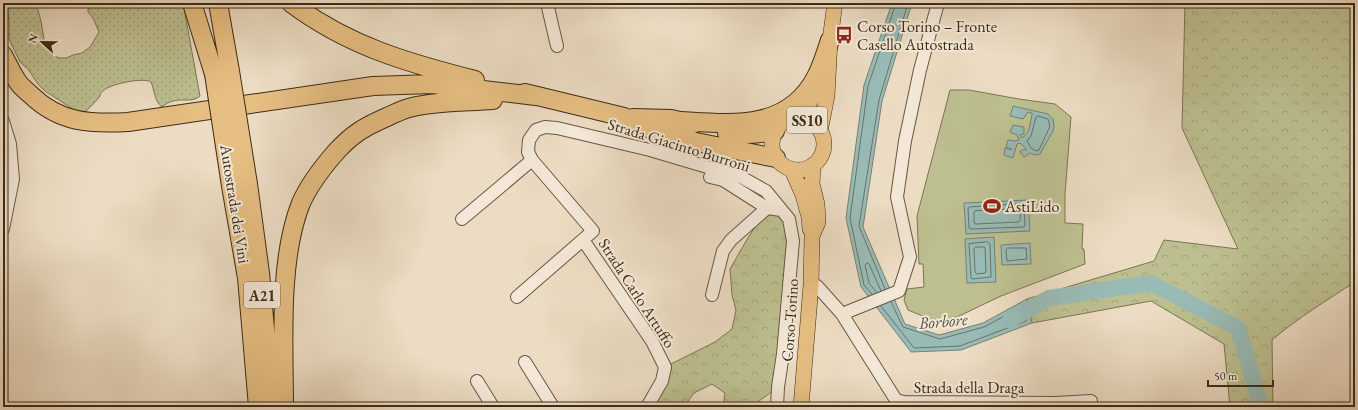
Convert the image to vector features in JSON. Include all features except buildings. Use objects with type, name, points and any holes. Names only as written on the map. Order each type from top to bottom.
[{"type":"highway","points":[[192,3],[222,73]]},
{"type":"highway","name":"Autostrada dei Vini","points":[[202,3],[222,73]]},
{"type":"highway","name":"Autostrada dei Vini","points":[[218,3],[222,73],[240,185],[260,273],[272,407]]},
{"type":"highway","points":[[291,3],[333,30],[387,55],[419,66],[624,117],[666,136],[776,158]]},
{"type":"highway","points":[[681,120],[722,123],[744,122],[768,119],[788,109],[801,97],[816,77],[830,40]]},
{"type":"highway","points":[[3,55],[18,83],[39,103],[55,113],[74,120],[87,122],[128,122],[373,86],[390,85],[432,84],[536,96]]},
{"type":"highway","points":[[284,407],[284,301],[294,224],[305,195],[325,165],[341,146],[357,132],[405,109],[422,105],[536,96]]},
{"type":"highway","points":[[624,117],[671,118],[717,132],[738,134],[759,134],[775,131]]},
{"type":"highway","name":"Autostrada dei Vini","points":[[240,185],[258,407]]},
{"type":"main road","name":"Corso Torino","points":[[812,236],[818,222],[817,204],[812,184],[813,165],[822,153],[824,145],[820,131],[822,114],[827,96],[830,40],[834,3]]},
{"type":"main road","name":"Corso Torino","points":[[775,131],[785,121],[798,118],[810,102],[820,80],[830,40]]},
{"type":"main road","name":"SS10","points":[[798,118],[807,120],[814,124],[820,131]]},
{"type":"main road","name":"SS10","points":[[775,131],[772,137],[772,144],[776,158]]},
{"type":"main road","name":"Corso Torino","points":[[776,158],[784,167],[792,170],[804,195],[809,218],[809,227],[812,236],[811,285],[801,407]]},
{"type":"main road","points":[[792,170],[807,169],[813,165]]},
{"type":"street","points":[[547,3],[557,46]]},
{"type":"street","points":[[847,312],[899,291],[910,257],[896,197],[905,141],[920,70],[938,3]]},
{"type":"street","points":[[3,121],[10,144],[13,179],[3,229]]},
{"type":"street","name":"Strada Giacinto Burroni","points":[[532,160],[528,152],[529,140],[536,130],[545,127],[558,128],[650,150],[741,177],[766,191],[789,219],[793,241],[777,407]]},
{"type":"street","points":[[462,219],[532,160],[593,231],[517,297]]},
{"type":"street","points":[[710,177],[723,180],[767,208],[781,210]]},
{"type":"street","points":[[712,294],[723,251],[732,240],[767,208]]},
{"type":"street","name":"Strada Carlo Artuffo","points":[[583,240],[652,341],[665,367],[662,381],[647,407]]},
{"type":"street","name":"Strada della Draga","points":[[811,285],[817,286],[847,312],[898,403],[1056,403],[1091,401]]},
{"type":"street","points":[[525,362],[553,407]]},
{"type":"street","points":[[477,382],[493,407]]},
{"type":"green space","points":[[7,3],[36,3],[45,45],[48,51],[53,56],[66,58],[82,53],[90,47],[99,32],[93,18],[88,12],[88,9],[93,3],[183,3],[200,96],[192,100],[173,101],[162,107],[156,99],[151,82],[141,80],[127,82],[106,88],[82,115],[45,91],[38,84],[28,69],[20,62],[9,39]]},
{"type":"green space","points":[[1185,3],[1355,3],[1355,282],[1323,302],[1272,340],[1273,407],[1230,407],[1224,344],[1151,301],[1032,323],[1027,299],[1154,261],[1164,240],[1238,249],[1182,128]]},
{"type":"green space","name":"AstiLido","points":[[950,90],[969,90],[1055,104],[1071,117],[1065,194],[1065,223],[1083,224],[1082,249],[1084,249],[1085,264],[1001,296],[957,317],[941,320],[930,319],[908,310],[904,300],[907,289],[924,287],[923,264],[919,264],[917,216]]},
{"type":"green space","points":[[781,210],[789,219],[778,387],[751,407],[723,407],[725,393],[712,384],[694,393],[684,407],[647,407],[665,367],[715,342],[732,329],[736,310],[732,295],[730,269],[764,214]]},
{"type":"water","points":[[892,3],[912,3],[882,101],[863,227],[905,324],[939,335],[983,323],[1027,299],[1032,323],[961,350],[911,352],[861,287],[846,218],[864,85]]},
{"type":"water","points":[[1013,106],[1048,114],[1053,119],[1053,131],[1040,154],[1035,155],[1030,153],[1024,157],[1020,152],[1021,150],[1026,149],[1020,143],[1017,144],[1013,158],[1004,155],[1005,148],[1012,149],[1006,147],[1008,140],[1019,140],[1017,135],[1010,132],[1013,125],[1024,127],[1024,134],[1020,135],[1021,138],[1026,134],[1029,128],[1032,115],[1032,113],[1028,112],[1023,119],[1010,116]]},
{"type":"water","points":[[1028,200],[1030,231],[966,234],[964,203]]},
{"type":"water","points":[[994,237],[996,282],[967,283],[965,239]]},
{"type":"water","points":[[1030,243],[1031,264],[1002,265],[1001,245]]},
{"type":"waterway","name":"Borbore","points":[[1010,320],[1049,298],[1151,283],[1238,328],[1260,403],[1257,407]]},
{"type":"place","name":"Corso Torino – Fronte Casello Autostrada","points":[[844,35]]},
{"type":"place","name":"AstiLido","points":[[992,206]]}]
